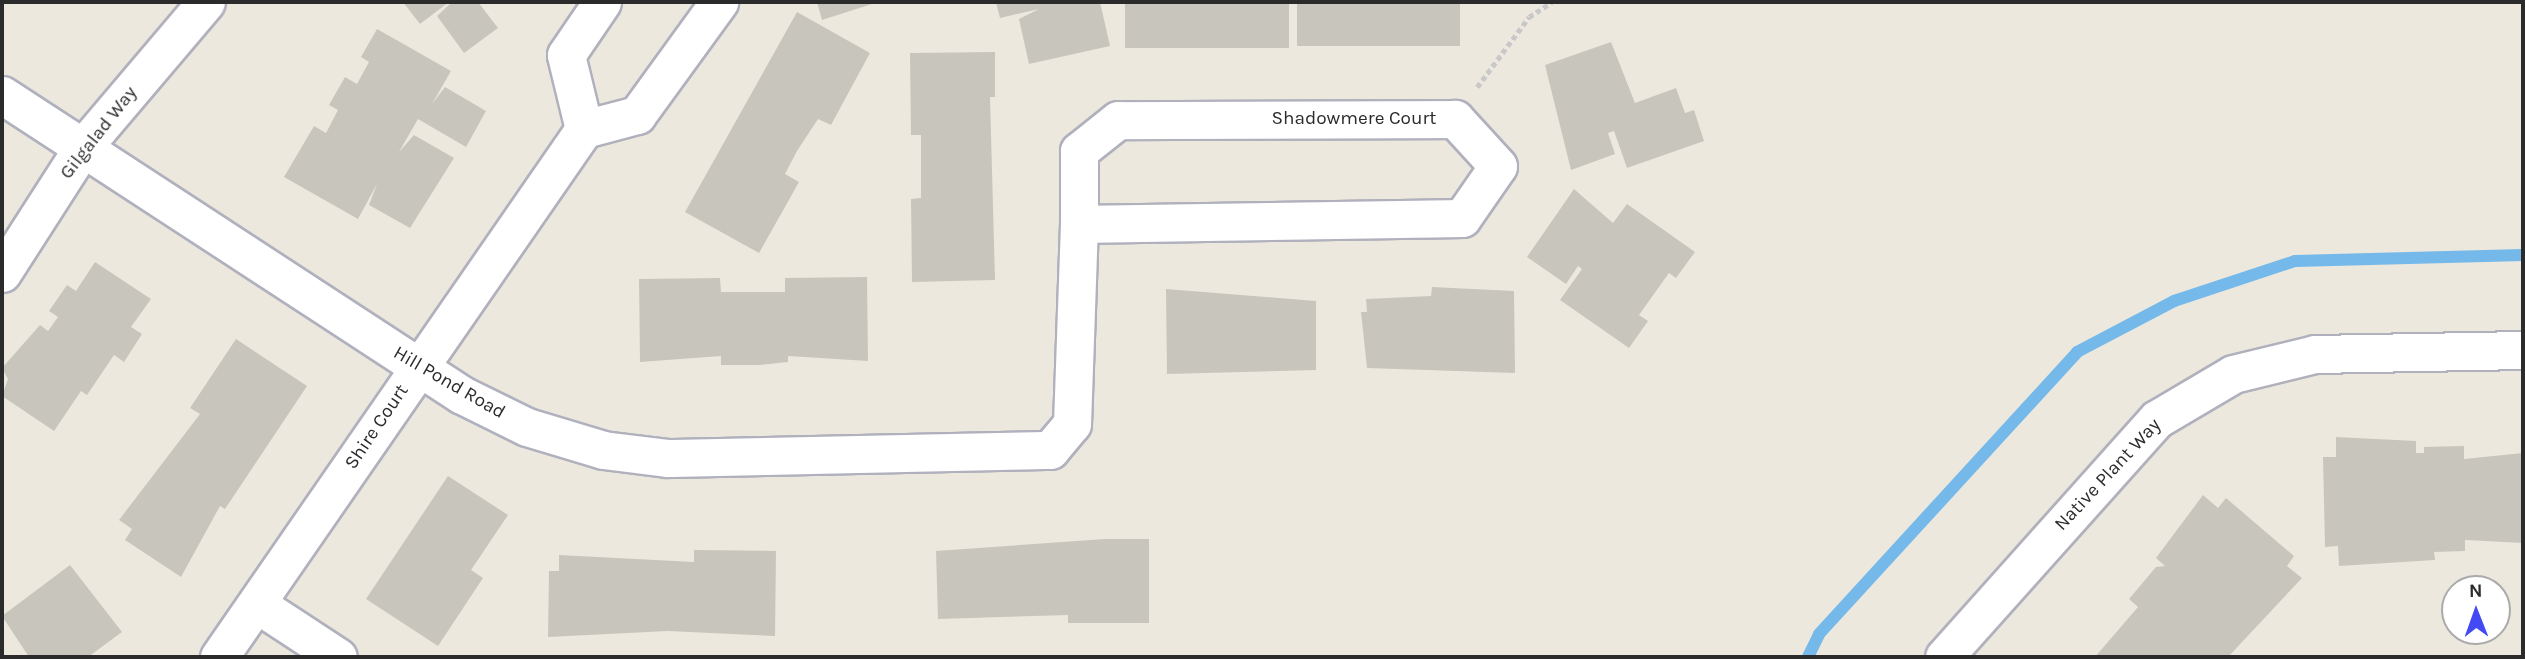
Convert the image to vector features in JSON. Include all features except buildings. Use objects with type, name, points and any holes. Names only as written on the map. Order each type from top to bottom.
[{"type":"street","name":"Gilgalad Way","points":[[2,273],[83,148],[206,2]]},
{"type":"street","points":[[601,2],[566,54],[584,129],[637,115],[719,2]]},
{"type":"street","name":"Hill Pond Road","points":[[2,95],[418,367],[527,427],[603,450],[667,458],[1050,450]]},
{"type":"street","name":"Shadowmere Court","points":[[1050,450],[1072,424],[1079,151],[1118,120],[1455,119],[1498,166],[1462,218],[1079,224]]},
{"type":"street","name":"Shire Court","points":[[219,657],[260,606],[418,367],[584,129]]},
{"type":"street","name":"Native Plant Way","points":[[1944,657],[2157,419],[2233,374],[2315,354],[2523,349]]},
{"type":"street","points":[[260,606],[338,657]]},
{"type":"path","points":[[1455,119],[1506,44],[1552,2]]},
{"type":"waterway","points":[[1808,657],[1819,634],[2077,352],[2174,301],[2295,261],[2523,255]]}]
